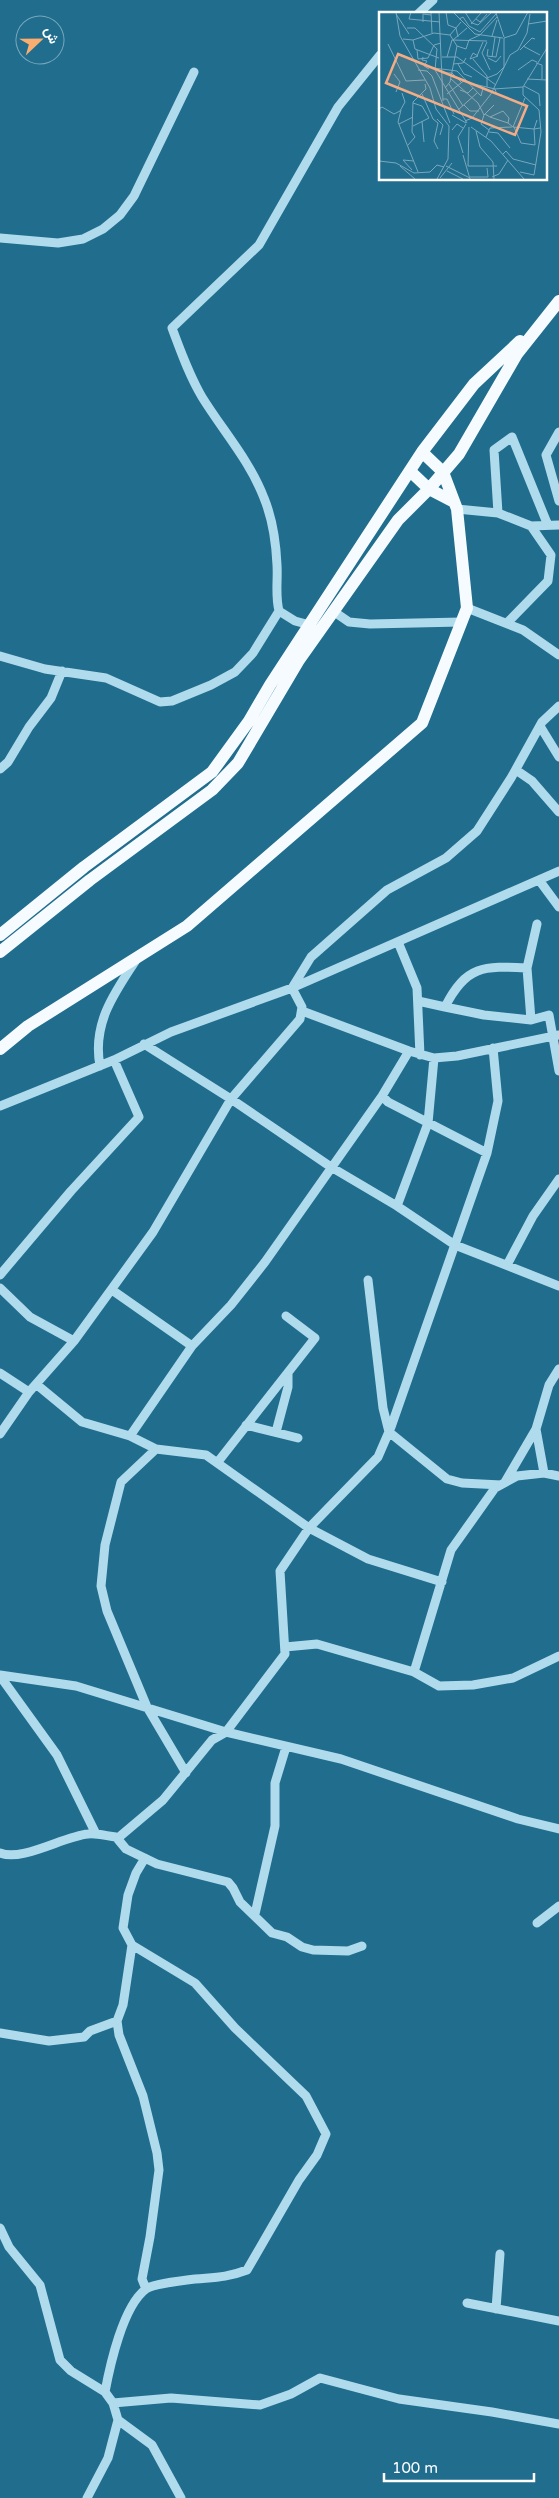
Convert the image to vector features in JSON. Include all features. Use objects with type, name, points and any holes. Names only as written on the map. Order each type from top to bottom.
[{"type":"main road","points":[[0,952],[90,880],[212,790],[238,763],[299,660],[333,611],[398,520],[429,489],[459,454],[517,354],[559,301]]},
{"type":"main road","points":[[0,935],[84,867],[212,772],[249,721],[270,685],[422,452],[474,384],[549,314]]},
{"type":"main road","points":[[0,1050],[28,1026],[187,926],[422,723],[467,608],[456,506],[443,472],[422,452]]},
{"type":"main road","points":[[410,471],[429,489],[456,506]]},
{"type":"street","points":[[420,12],[434,0]]},
{"type":"street","points":[[310,625],[295,621],[279,611],[275,596],[277,567],[274,529],[264,499],[252,471],[202,397],[186,366],[172,328],[259,246],[338,107],[379,56]]},
{"type":"street","points":[[0,238],[58,243],[83,239],[104,229],[120,215],[134,196],[194,72]]},
{"type":"street","points":[[559,432],[546,455],[559,501]]},
{"type":"street","points":[[498,513],[494,450],[512,437],[547,523]]},
{"type":"street","points":[[456,506],[498,513],[531,526],[547,523],[559,524]]},
{"type":"street","points":[[507,623],[548,581],[551,555],[531,526]]},
{"type":"street","points":[[467,608],[523,630],[558,652]]},
{"type":"street","points":[[0,656],[62,671],[106,678],[160,702],[172,701],[211,685],[235,672],[253,653],[279,611]]},
{"type":"street","points":[[333,611],[349,622],[370,624],[461,622]]},
{"type":"street","points":[[0,769],[8,762],[29,727],[51,698],[62,671]]},
{"type":"street","points":[[292,988],[311,957],[387,890],[446,858],[477,831],[516,770],[540,726],[559,706]]},
{"type":"street","points":[[540,726],[559,757]]},
{"type":"street","points":[[516,770],[532,781],[559,812]]},
{"type":"street","points":[[0,1106],[114,1060],[144,1044],[179,1029],[292,988],[559,871]]},
{"type":"street","points":[[539,880],[559,907]]},
{"type":"street","points":[[531,1020],[528,968],[537,924]]},
{"type":"street","points":[[398,942],[417,988],[420,1055]]},
{"type":"street","points":[[100,1066],[97,1052],[100,1026],[108,1003],[136,959]]},
{"type":"street","points":[[445,1007],[454,989],[476,971],[492,966],[528,968]]},
{"type":"street","points":[[0,1434],[29,1392],[74,1341],[153,1232],[232,1099],[300,1019],[302,1011],[292,988]]},
{"type":"street","points":[[418,1001],[484,1015],[531,1020],[549,1014],[556,1035],[559,1071]]},
{"type":"street","points":[[302,1011],[420,1055],[434,1058],[457,1056],[556,1035]]},
{"type":"street","points":[[144,1044],[232,1099],[331,1167],[397,1206],[455,1246],[559,1286]]},
{"type":"street","points":[[118,1838],[163,1800],[212,1740],[226,1732],[285,1654],[280,1571],[309,1528],[378,1456],[389,1432],[487,1153],[498,1101],[493,1048]]},
{"type":"street","points":[[130,1436],[192,1346],[249,1284],[382,1096],[409,1051]]},
{"type":"street","points":[[397,1206],[428,1123],[434,1058]]},
{"type":"street","points":[[0,1275],[71,1192],[139,1117],[114,1060]]},
{"type":"street","points":[[382,1096],[388,1102],[487,1153]]},
{"type":"street","points":[[507,1265],[533,1216],[559,1179]]},
{"type":"street","points":[[368,1280],[383,1408],[389,1432],[447,1479],[462,1483],[502,1484]]},
{"type":"street","points":[[0,1288],[30,1317],[74,1341]]},
{"type":"street","points":[[112,1290],[192,1346]]},
{"type":"street","points":[[217,1463],[315,1338],[286,1316]]},
{"type":"street","points":[[502,1484],[536,1429],[549,1385],[559,1369]]},
{"type":"street","points":[[276,1432],[288,1387],[288,1373]]},
{"type":"street","points":[[0,1374],[29,1392]]},
{"type":"street","points":[[36,1384],[82,1422],[130,1436],[156,1449],[206,1455],[309,1528],[368,1558],[442,1582]]},
{"type":"street","points":[[246,1425],[298,1438]]},
{"type":"street","points":[[536,1429],[544,1473]]},
{"type":"street","points":[[156,1449],[121,1482],[105,1545],[101,1586],[107,1610],[147,1708],[186,1773]]},
{"type":"street","points":[[414,1672],[452,1550],[495,1488],[517,1476],[544,1473],[559,1476]]},
{"type":"street","points":[[285,1647],[317,1644],[414,1672],[439,1686],[473,1685],[513,1678],[559,1656]]},
{"type":"street","points":[[0,1675],[76,1686],[226,1732],[341,1760],[518,1819],[559,1829]]},
{"type":"street","points":[[0,1675],[57,1755],[96,1834]]},
{"type":"street","points":[[255,1914],[275,1826],[275,1783],[286,1747]]},
{"type":"street","points":[[0,1853],[7,1856],[88,1834],[118,1838],[126,1849],[145,1858],[173,1869],[228,1882],[240,1902],[255,1914],[272,1933],[287,1937],[302,1947],[348,1951],[362,1946]]},
{"type":"street","points":[[105,2392],[117,2340],[133,2306],[146,2289],[186,2280],[226,2278],[247,2270],[299,2180],[317,2155],[326,2134],[306,2096],[235,2028],[195,1983],[132,1945],[124,1928],[128,1895],[136,1873],[145,1858]]},
{"type":"street","points":[[537,1923],[559,1906]]},
{"type":"street","points":[[132,1945],[123,2005],[117,2022],[118,2035],[143,2096],[157,2153],[159,2170],[150,2238],[142,2279],[146,2289]]},
{"type":"street","points":[[0,2033],[49,2041],[84,2037],[90,2031],[117,2022]]},
{"type":"street","points":[[0,2228],[17,2259],[26,2266],[40,2286],[60,2360],[71,2371],[105,2392],[113,2403],[118,2420],[108,2458],[87,2498]]},
{"type":"street","points":[[496,2309],[500,2254]]},
{"type":"street","points":[[468,2303],[559,2321]]},
{"type":"street","points":[[113,2403],[171,2398],[260,2405],[291,2394],[320,2378],[399,2399],[492,2412],[559,2424]]},
{"type":"street","points":[[118,2420],[152,2445],[181,2498]]}]
